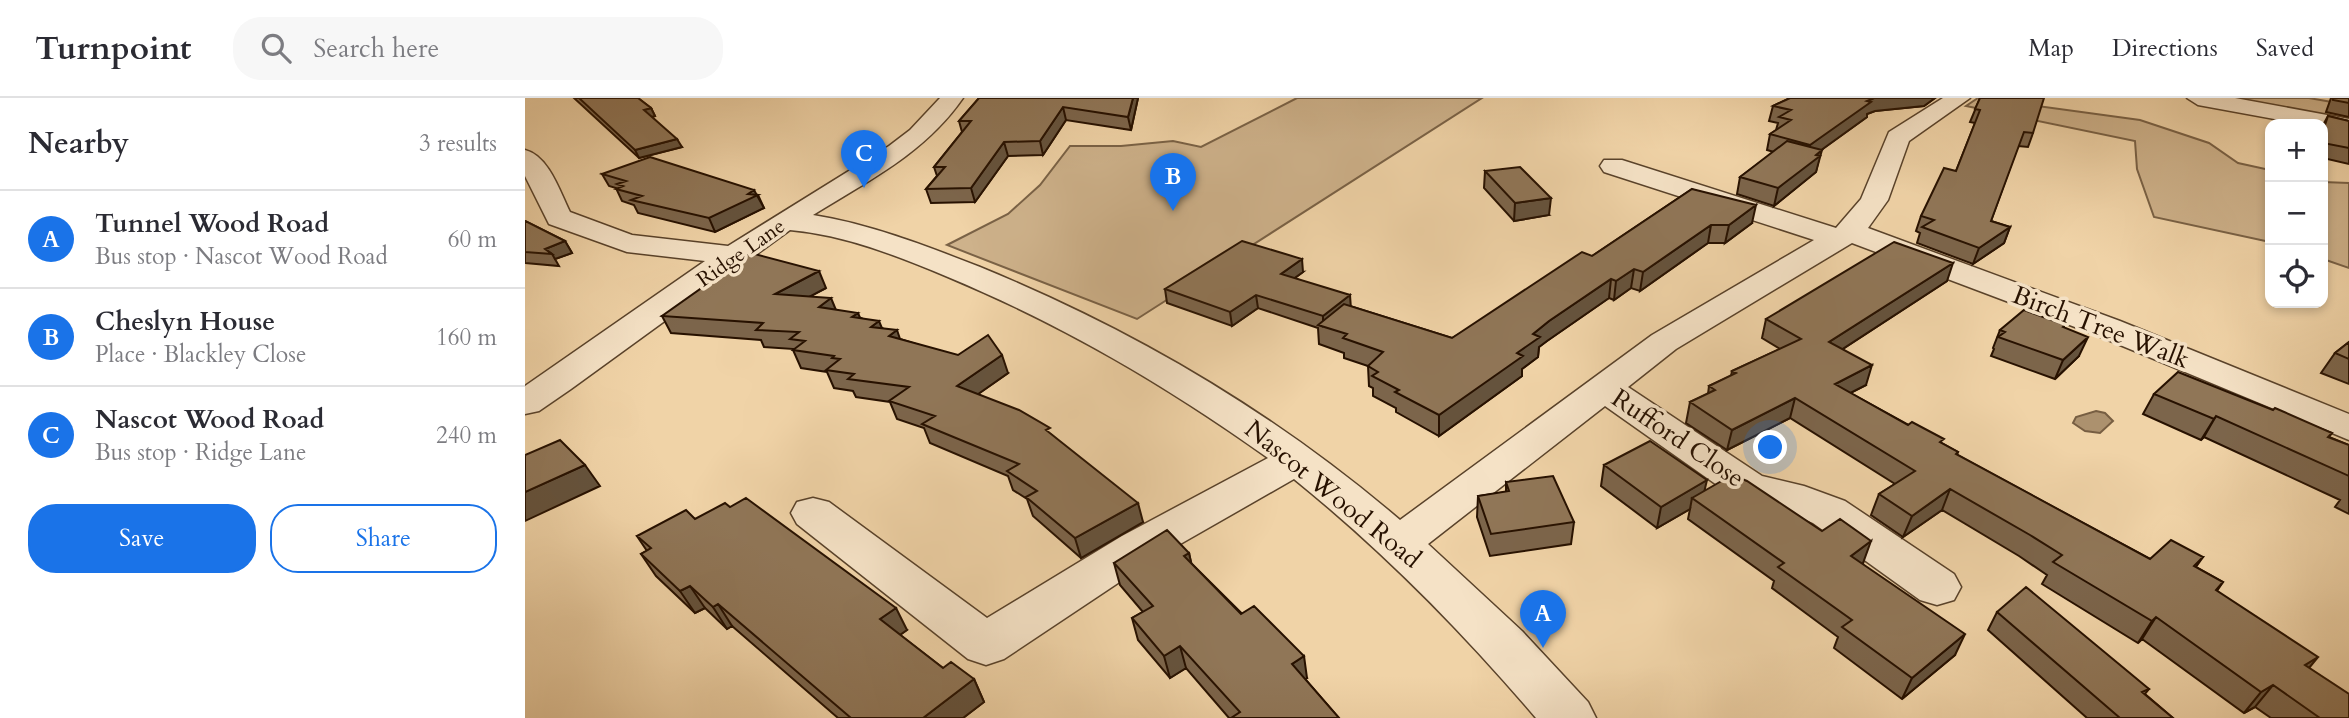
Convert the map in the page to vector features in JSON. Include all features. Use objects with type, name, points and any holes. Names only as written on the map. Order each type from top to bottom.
[{"type":"street","name":"Ridge Lane","points":[[525,403],[785,221],[909,141],[938,116],[952,98]]},
{"type":"street","points":[[1398,544],[1664,342],[1845,236],[1874,200],[1898,137],[1959,98]]},
{"type":"street","points":[[2198,98],[2349,126]]},
{"type":"street","points":[[525,158],[535,169],[559,218],[627,243],[736,256]]},
{"type":"street","name":"Birch Tree Walk","points":[[1613,166],[1845,236],[2108,328],[2349,428]]},
{"type":"street","name":"Nascot Wood Road","points":[[785,221],[818,224],[871,239],[965,272],[1026,297],[1169,371],[1234,413],[1297,460],[1398,544],[1461,603],[1569,718]]},
{"type":"street","name":"Rufford Close","points":[[1602,387],[1749,487],[1789,496],[1829,512],[1937,587]]},
{"type":"street","points":[[813,513],[986,645],[1038,609],[1140,547],[1297,460]]},
{"type":"shaded area","points":[[1297,98],[1482,98],[1137,319],[947,245],[1008,214],[1040,185],[1070,146],[1121,146],[1173,141],[1201,147]]},
{"type":"shaded area","points":[[1978,98],[2140,120],[2209,143],[2238,163],[2265,169],[2265,241],[2154,217],[2137,169],[2135,141],[1966,106]]},
{"type":"shaded area","points":[[2214,98],[2309,98],[2349,105],[2349,123]]},
{"type":"shaded area","points":[[2328,182],[2349,183],[2349,268],[2328,261]]},
{"type":"shaded area","points":[[2096,411],[2105,413],[2113,421],[2100,433],[2085,431],[2073,423],[2076,417]]},
{"type":"building","points":[[579,98],[638,98],[651,108],[644,110],[677,139],[635,150]]},
{"type":"building","points":[[979,98],[1133,98],[1128,117],[1063,107],[1040,141],[1004,142],[971,188],[926,189],[945,167],[934,167],[971,121],[959,121]]},
{"type":"building","points":[[1790,98],[1874,98],[1810,145],[1770,134],[1791,120],[1779,117],[1791,110],[1773,106]]},
{"type":"building","points":[[1980,98],[2044,98],[2033,133],[2024,132],[1991,221],[2010,227],[1979,248],[1922,227],[1934,220],[1921,216],[1944,168],[1956,171],[1980,110],[1975,109]]},
{"type":"building","points":[[2349,98],[2349,103],[2333,100]]},
{"type":"building","points":[[2328,116],[2349,121],[2349,148],[2328,144]]},
{"type":"building","points":[[1787,141],[1822,150],[1816,155],[1820,156],[1778,188],[1740,177]]},
{"type":"building","points":[[650,157],[754,190],[748,194],[758,195],[709,218],[631,200],[642,196],[616,189],[623,186],[617,184],[626,181],[602,174]]},
{"type":"building","points":[[1520,167],[1551,198],[1515,203],[1485,171]]},
{"type":"building","points":[[1692,189],[1756,205],[1729,225],[1711,225],[1643,272],[1634,269],[1616,281],[1611,279],[1533,334],[1540,337],[1517,353],[1523,356],[1439,415],[1395,392],[1399,390],[1372,376],[1378,372],[1368,366],[1383,352],[1343,338],[1347,334],[1318,325],[1344,304],[1452,338],[1582,252],[1592,256]]},
{"type":"building","points":[[525,221],[565,241],[545,249],[552,254],[525,252]]},
{"type":"building","points":[[1242,241],[1302,259],[1281,274],[1350,295],[1323,316],[1256,295],[1230,312],[1165,289]]},
{"type":"building","points":[[1894,242],[1953,263],[1829,342],[1872,365],[1835,384],[1908,425],[1912,422],[1944,439],[1940,442],[1958,452],[1956,454],[2150,559],[2171,540],[2203,557],[2194,566],[2223,582],[2216,590],[2318,657],[2305,665],[2349,694],[2349,718],[2320,718],[2273,685],[2261,692],[2156,617],[2152,621],[2053,562],[2062,555],[1950,489],[1912,516],[1879,494],[1915,471],[1795,398],[1732,430],[1690,402],[1715,390],[1709,386],[1736,373],[1732,371],[1801,339],[1766,319]]},
{"type":"building","points":[[751,253],[819,271],[775,294],[831,298],[819,307],[858,313],[852,317],[879,321],[871,327],[897,330],[889,336],[958,355],[988,335],[1002,355],[957,386],[1019,410],[1050,428],[1046,430],[1138,503],[1075,538],[1026,497],[1037,491],[1007,471],[1019,464],[922,424],[935,416],[889,401],[909,387],[848,379],[854,374],[826,370],[840,359],[793,350],[805,341],[790,339],[799,332],[756,330],[763,323],[662,316]]},
{"type":"building","points":[[2024,310],[2065,325],[2063,327],[2088,337],[2063,360],[1998,337],[2005,332],[2000,330]]},
{"type":"building","points":[[2349,342],[2349,359],[2335,353]]},
{"type":"building","points":[[2178,372],[2273,410],[2275,408],[2332,433],[2328,437],[2349,445],[2349,476],[2216,416],[2214,419],[2154,394]]},
{"type":"building","points":[[560,440],[585,465],[525,492],[525,455]]},
{"type":"building","points":[[1650,441],[1707,480],[1661,507],[1604,465]]},
{"type":"building","points":[[1732,475],[1747,481],[1822,531],[1840,519],[1871,541],[1851,556],[1965,634],[1912,678],[1842,627],[1852,620],[1778,567],[1784,563],[1692,498]]},
{"type":"building","points":[[1553,476],[1574,522],[1491,534],[1478,496],[1509,491],[1506,482]]},
{"type":"building","points":[[746,498],[896,608],[880,619],[943,668],[951,662],[974,679],[923,718],[851,718],[718,604],[713,607],[690,586],[680,591],[641,554],[651,548],[637,536],[686,510],[695,519],[725,503],[730,507]]},
{"type":"building","points":[[1167,530],[1189,553],[1184,556],[1241,614],[1254,606],[1304,656],[1292,664],[1339,718],[1231,718],[1240,712],[1180,646],[1164,656],[1132,618],[1153,606],[1114,563]]},
{"type":"building","points":[[2026,587],[2149,689],[2142,692],[2173,718],[2120,718],[1997,612]]},
{"type":"place","name":"Nascot Wood Road","points":[[864,188]]},
{"type":"place","name":"Cheslyn House","points":[[1173,211]]},
{"type":"place","name":"Tunnel Wood Road","points":[[1543,648]]}]
